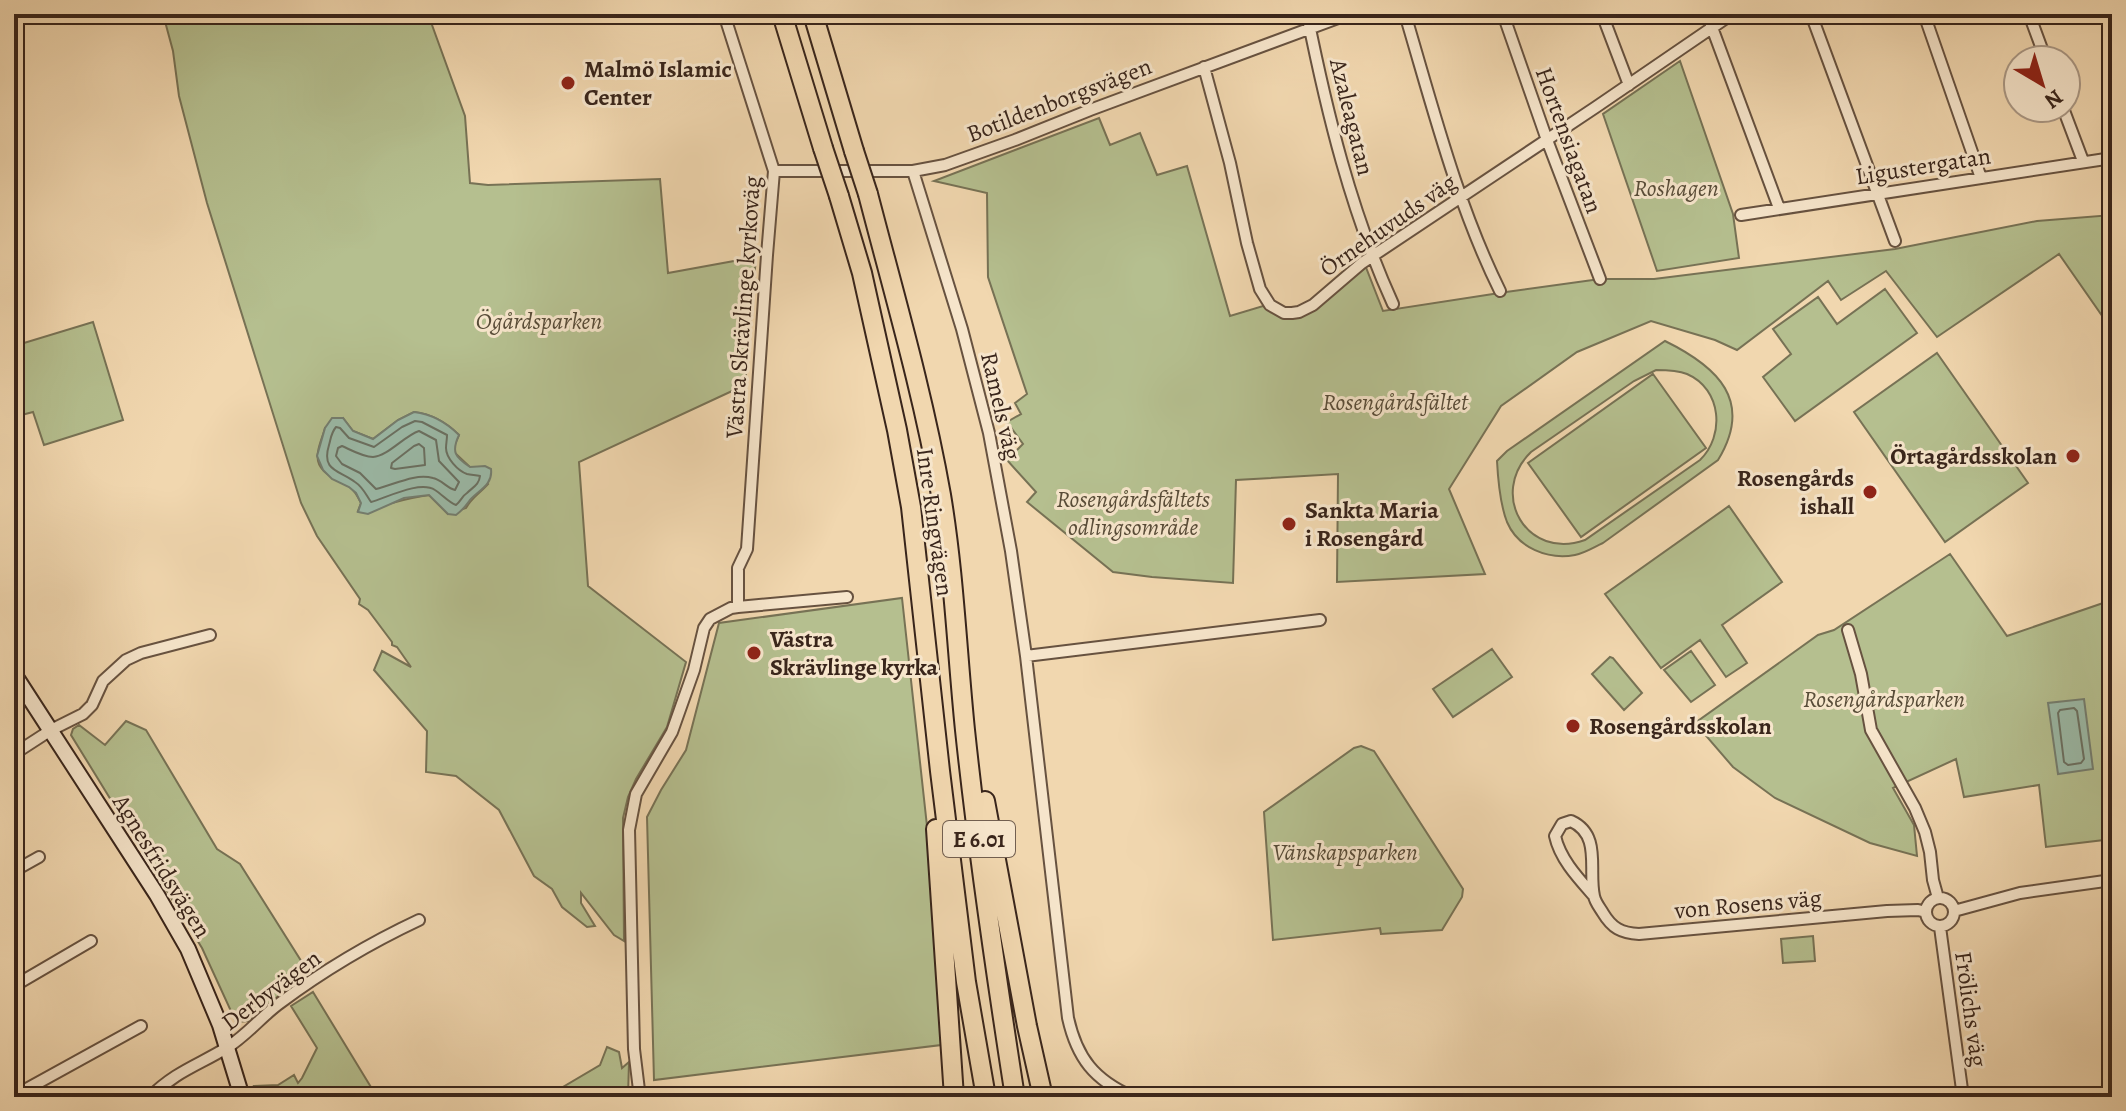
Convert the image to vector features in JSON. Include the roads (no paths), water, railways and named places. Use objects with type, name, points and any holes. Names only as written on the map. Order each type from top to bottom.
[{"type":"highway","name":"Inre Ringvägen","points":[[782,14],[862,273],[897,430],[911,507],[966,982],[986,1097]]},
{"type":"highway","name":"Inre Ringvägen","points":[[813,14],[868,194],[928,421],[948,544],[965,730],[995,974],[1015,1097]]},
{"type":"highway","points":[[965,730],[982,781],[1043,1097]]},
{"type":"highway","points":[[940,771],[936,834],[954,1097]]},
{"type":"main road","name":"Agnesfridsvägen","points":[[14,674],[157,895],[198,968],[228,1047],[242,1097]]},
{"type":"street","name":"Västra Skrävlinge kyrkoväg","points":[[724,14],[774,171],[747,549],[738,568],[738,607]]},
{"type":"street","name":"Azaleagatan","points":[[1307,14],[1338,151],[1372,257],[1393,304]]},
{"type":"street","name":"Botildenborgsvägen","points":[[774,171],[913,171],[945,165],[1349,14]]},
{"type":"street","points":[[1405,14],[1460,198],[1500,291]]},
{"type":"street","name":"Hortensiagatan","points":[[1503,14],[1600,279]]},
{"type":"street","points":[[1602,14],[1629,85]]},
{"type":"street","points":[[1707,14],[1779,208]]},
{"type":"street","name":"Örnehuvuds väg","points":[[1204,67],[1260,289],[1276,310],[1299,312],[1313,305],[1362,263],[1732,14]]},
{"type":"street","points":[[1811,14],[1895,241]]},
{"type":"street","points":[[1924,14],[1981,178]]},
{"type":"street","points":[[2029,14],[2040,44]]},
{"type":"street","points":[[2069,124],[2083,161]]},
{"type":"street","name":"Ligustergatan","points":[[1741,215],[2112,158]]},
{"type":"street","name":"Ramels väg","points":[[913,171],[962,329],[989,433],[1011,551],[1068,1018],[1073,1039],[1090,1068],[1101,1080],[1133,1097]]},
{"type":"street","points":[[639,1090],[634,1049],[629,830],[636,794],[672,732],[694,670],[704,628],[718,613],[738,607],[847,597]]},
{"type":"street","points":[[1026,656],[1320,620]]},
{"type":"street","points":[[1848,630],[1861,674],[1871,730],[1925,832],[1938,898]]},
{"type":"street","points":[[14,754],[83,714],[92,705],[103,681],[126,660],[141,653],[210,635]]},
{"type":"street","name":"von Rosens väg","points":[[1594,896],[1593,860],[1588,837],[1580,825],[1571,821],[1562,824],[1555,836],[1557,845],[1594,896],[1610,925],[1624,933],[1887,911],[1926,912]]},
{"type":"street","points":[[14,871],[39,857]]},
{"type":"street","points":[[1954,911],[2020,893],[2112,880]]},
{"type":"street","points":[[1938,898],[1951,903],[1954,911],[1952,920],[1940,927],[1930,922],[1926,912],[1929,903],[1938,898]]},
{"type":"street","name":"Derbyvägen","points":[[150,1097],[186,1069],[228,1047],[306,984],[390,933],[419,920]]},
{"type":"street","name":"Frölichs väg","points":[[1940,927],[1963,1097]]},
{"type":"street","points":[[14,986],[91,941]]},
{"type":"street","points":[[14,1096],[141,1026]]},
{"type":"water","points":[[414,412],[438,420],[459,435],[455,446],[458,457],[470,467],[485,466],[491,469],[488,483],[456,515],[448,514],[429,495],[404,498],[368,514],[358,512],[361,503],[356,493],[332,479],[323,470],[317,456],[325,428],[332,418],[343,418],[353,431],[373,439]]},
{"type":"water","points":[[2084,699],[2093,769],[2058,774],[2048,703]]},
{"type":"place","name":"Malmö Islamic Center","points":[[568,83]]},
{"type":"place","name":"Örtagårdsskolan","points":[[2073,456]]},
{"type":"place","name":"Rosengårds ishall","points":[[1870,492]]},
{"type":"place","name":"Sankta Maria i Rosengård","points":[[1289,524]]},
{"type":"place","name":"Västra Skrävlinge kyrka","points":[[754,653]]},
{"type":"place","name":"Rosengårdsskolan","points":[[1573,726]]},
{"type":"park label","name":"Roshagen","points":[[1676,188]]},
{"type":"park label","name":"Ögårdsparken","points":[[539,321]]},
{"type":"park label","name":"Rosengårdsfältet","points":[[1395,402]]},
{"type":"park label","name":"Rosengårdsfältets odlingsområde","points":[[1133,513]]},
{"type":"park label","name":"Rosengårdsparken","points":[[1884,699]]},
{"type":"park label","name":"Vänskapsparken","points":[[1345,852]]}]
